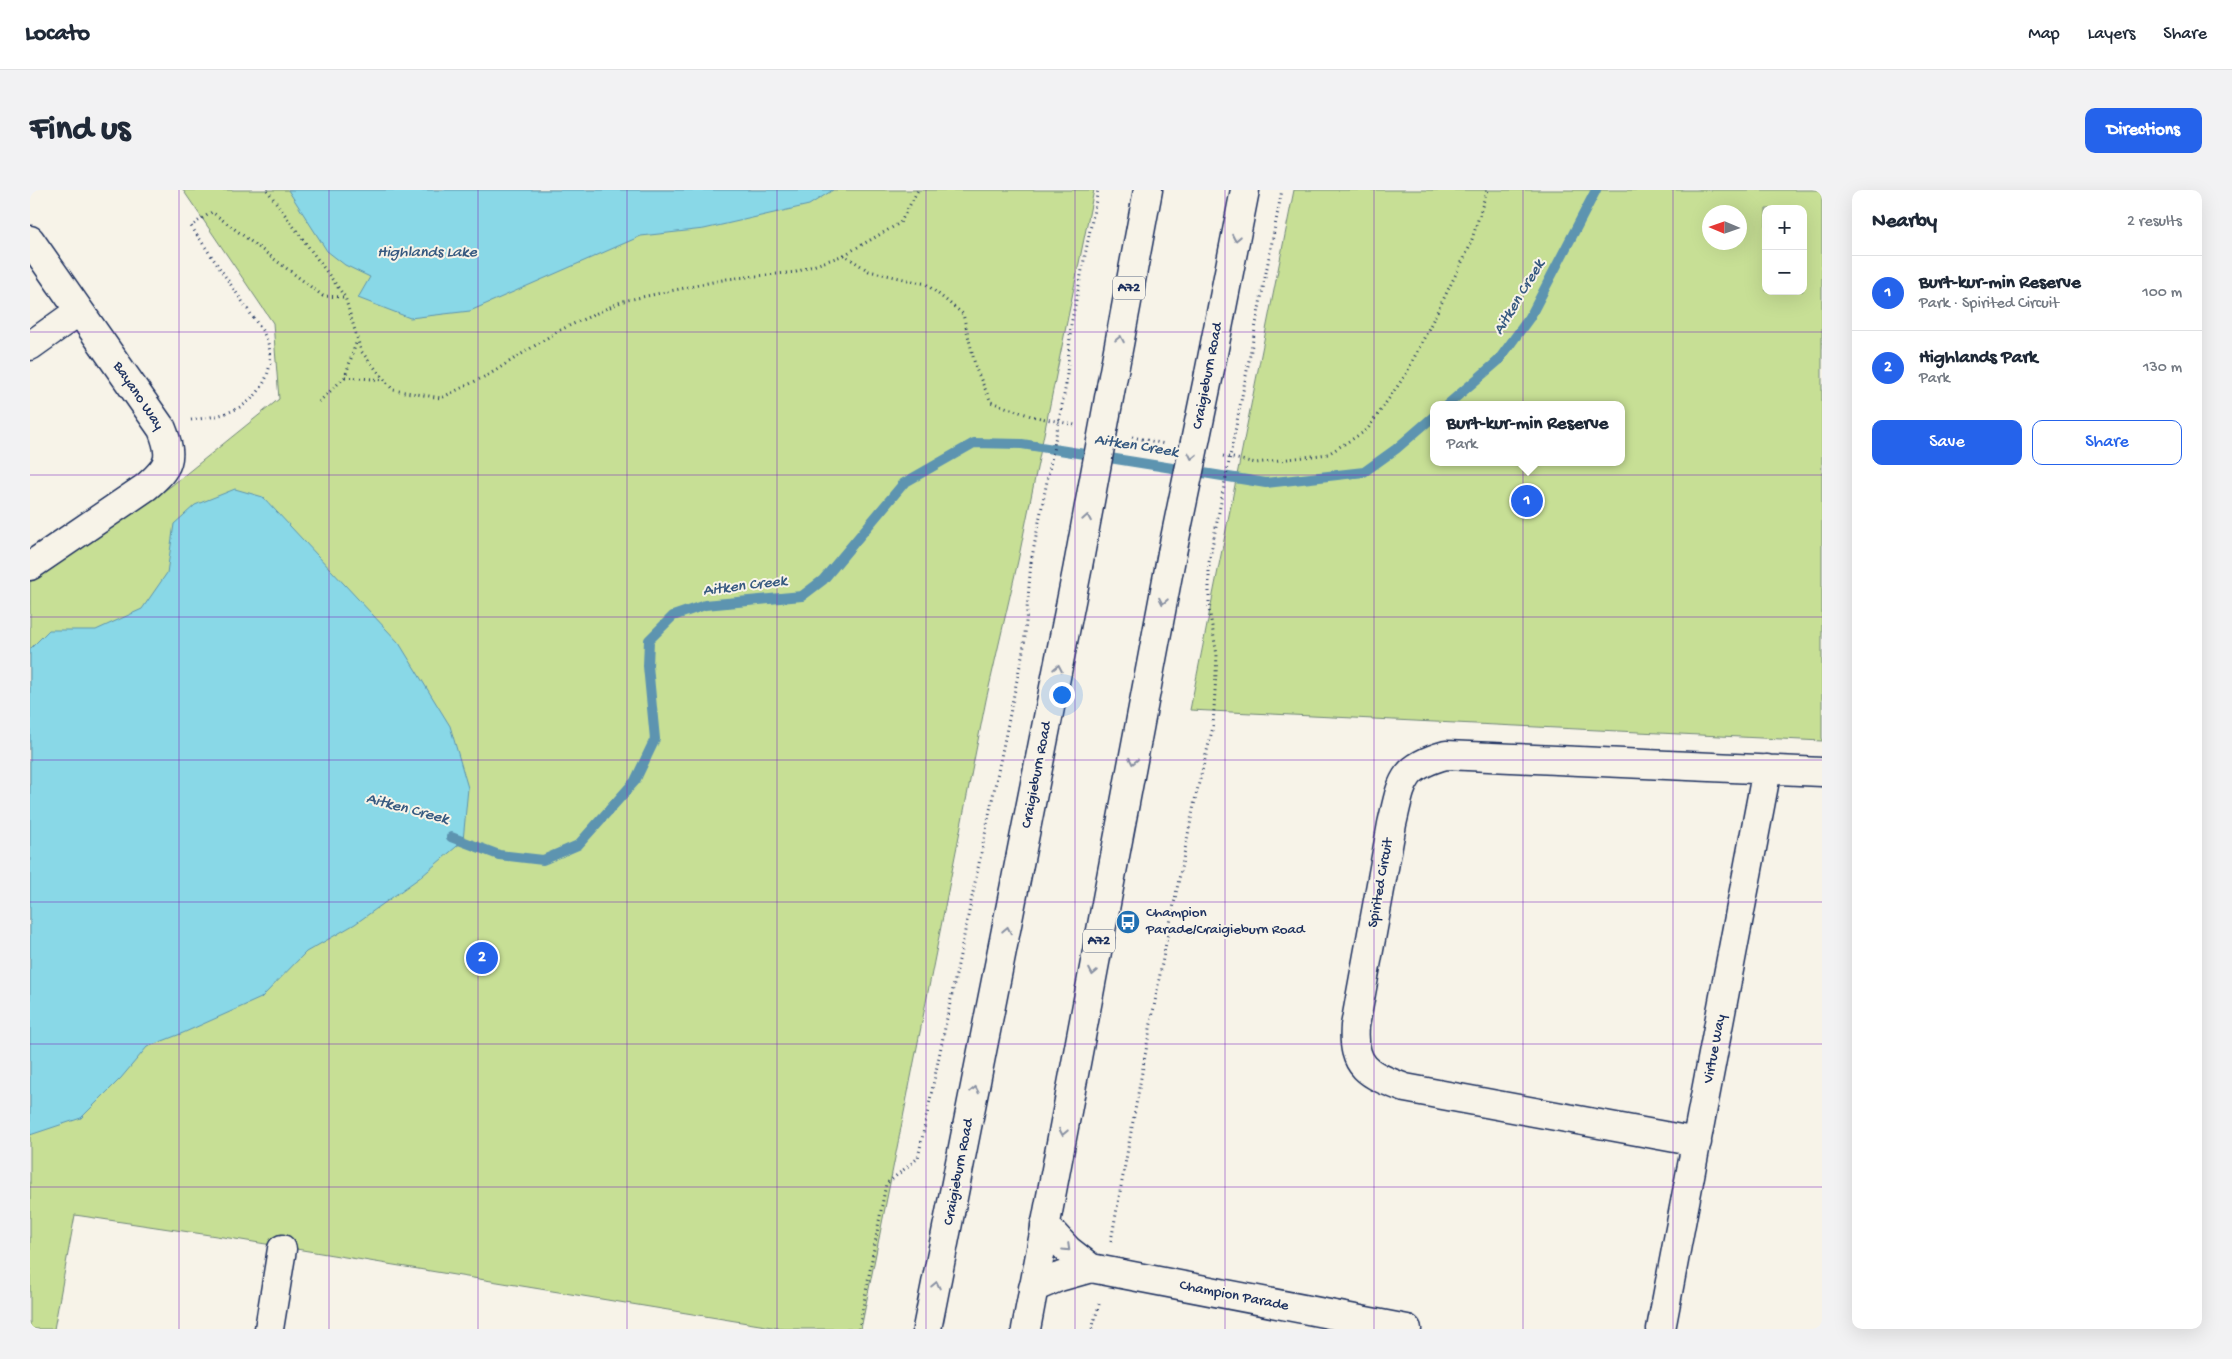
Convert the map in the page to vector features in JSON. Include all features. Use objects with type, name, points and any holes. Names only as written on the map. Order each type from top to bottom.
[{"type":"street","name":"Craigieburn Road","points":[[927,1329],[1078,566],[1148,190]]},
{"type":"street","name":"Craigieburn Road","points":[[1026,1329],[1172,553],[1245,190]]},
{"type":"street","name":"Bayano Way","points":[[30,240],[162,429],[169,454],[167,465],[162,473],[146,486],[33,557]]},
{"type":"street","points":[[30,346],[79,311]]},
{"type":"street","name":"Spirited Circuit","points":[[1697,1142],[1405,1088],[1382,1080],[1368,1070],[1357,1058],[1354,1043],[1355,1026],[1392,824],[1405,776],[1428,760],[1446,755],[1822,772]]},
{"type":"street","name":"Virtue Way","points":[[1661,1329],[1768,769]]},
{"type":"street","name":"Champion Parade","points":[[1045,1225],[1068,1250],[1098,1269],[1407,1329]]},
{"type":"street","points":[[269,1329],[282,1249]]},
{"type":"street","name":"Champion Parade","points":[[1034,1288],[1059,1278],[1098,1269]]},
{"type":"path","points":[[267,190],[345,297],[361,351],[393,390],[441,398],[490,374],[558,331],[623,301],[727,279],[796,272],[844,255],[900,223],[918,190]]},
{"type":"path","points":[[859,1329],[886,1184],[918,1158],[1024,646],[1031,562],[1066,384],[1071,325],[1098,190]]},
{"type":"path","points":[[1092,1329],[1097,1316],[1098,1269],[1196,795],[1213,727],[1217,655],[1209,609],[1209,562],[1282,190]]},
{"type":"path","points":[[1217,455],[1256,463],[1328,454],[1367,430],[1406,374],[1470,246],[1487,190]]},
{"type":"path","points":[[162,429],[174,423],[220,415],[237,409],[252,399],[265,381],[271,365],[269,342],[191,226],[212,212],[323,296],[345,297]]},
{"type":"path","points":[[844,255],[869,271],[926,284],[963,314],[976,369],[991,402],[1031,416],[1080,426]]},
{"type":"path","points":[[319,402],[345,377],[357,340]]},
{"type":"path","points":[[345,377],[385,380]]},
{"type":"path","points":[[1129,437],[1168,445]]},
{"type":"green space","points":[[183,190],[1094,190],[1018,561],[986,700],[861,1329],[784,1329],[223,1237],[75,1215],[54,1329],[30,1329],[30,582],[171,486],[279,399],[273,323]]},
{"type":"green space","points":[[1294,190],[1822,190],[1822,741],[1190,710]]},
{"type":"water","name":"Highlands Lake","points":[[288,190],[833,190],[809,205],[704,229],[641,236],[470,311],[410,318],[358,298],[370,277],[345,265],[327,251]]},
{"type":"water","points":[[235,489],[263,497],[399,643],[450,726],[468,788],[463,841],[422,876],[355,924],[306,952],[261,998],[147,1047],[121,1078],[81,1118],[30,1135],[30,649],[49,630],[96,630],[142,609],[167,573],[174,524],[195,505]]},
{"type":"waterway","name":"Aitken Creek","points":[[1452,401],[1498,361],[1530,317],[1596,190]]},
{"type":"waterway","name":"Aitken Creek","points":[[451,837],[499,855],[543,860],[578,845],[635,781],[655,739],[648,666],[649,640],[673,616],[705,605],[802,596],[823,580],[904,483],[974,443],[1022,444],[1266,483],[1364,472],[1396,449],[1430,420]]},
{"type":"place","name":"Burt-kur-min Reserve","points":[[1527,501]]},
{"type":"place","name":"Champion Parade/Craigieburn Road","points":[[1128,922]]},
{"type":"place","name":"Highlands Park","points":[[482,958]]}]
